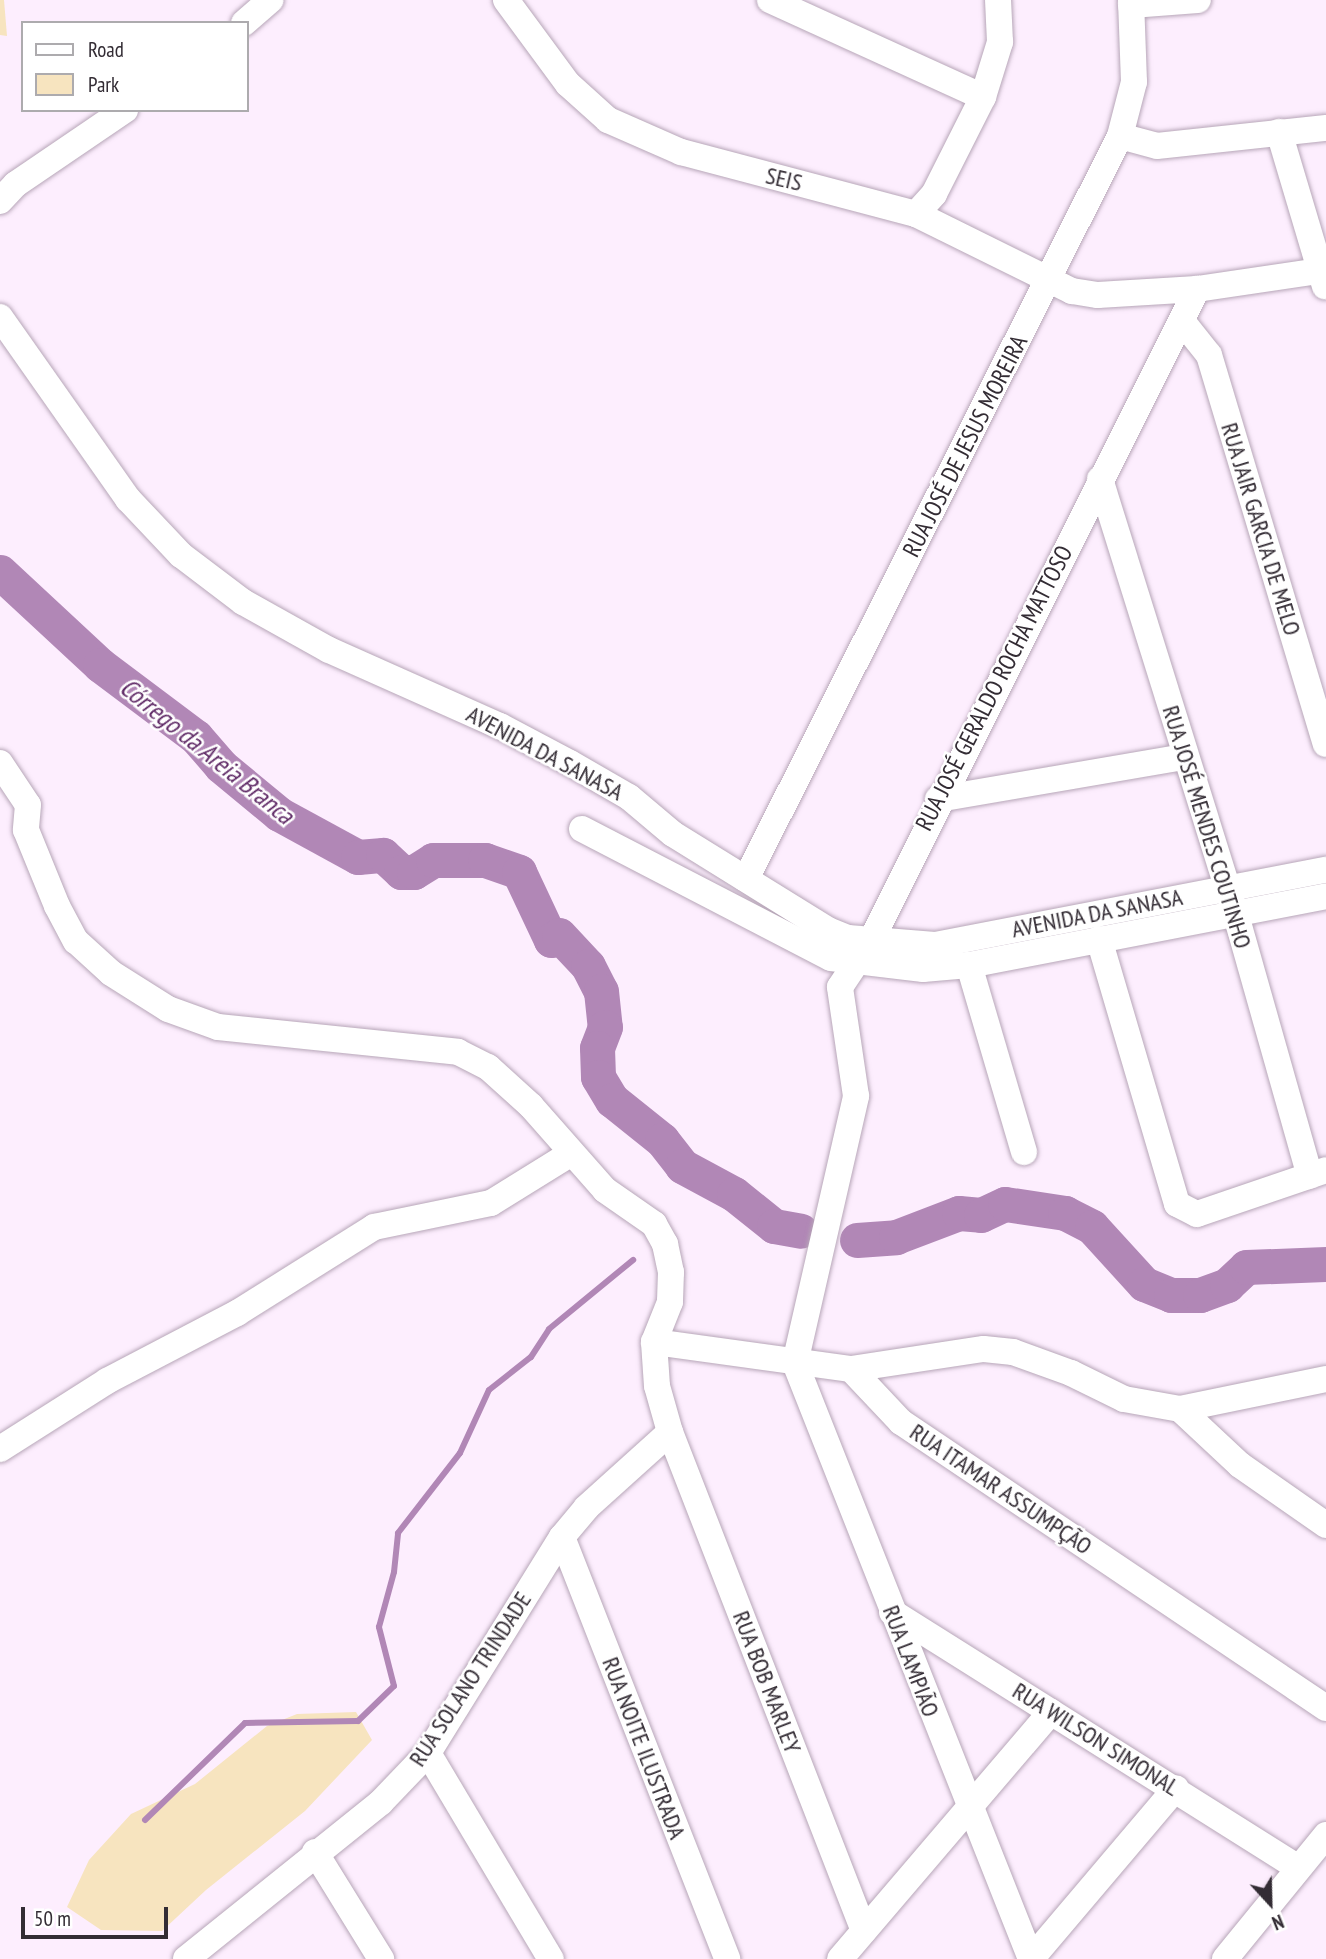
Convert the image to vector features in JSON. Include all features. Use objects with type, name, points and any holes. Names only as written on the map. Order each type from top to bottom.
[{"type":"street","points":[[246,21],[270,0]]},
{"type":"street","name":"SEIS","points":[[506,0],[568,84],[608,120],[681,152],[916,214],[1048,282],[1098,295],[1198,289],[1324,276]]},
{"type":"street","points":[[770,0],[984,97]]},
{"type":"street","points":[[916,214],[934,194],[984,97],[1000,41],[999,0]]},
{"type":"street","points":[[1131,3],[1198,0]]},
{"type":"street","name":"RUA JOSÉ DE JESUS MOREIRA","points":[[746,879],[1120,136],[1134,82],[1131,3]]},
{"type":"street","points":[[0,201],[16,184],[122,112]]},
{"type":"street","points":[[1120,136],[1157,146],[1326,128]]},
{"type":"street","points":[[1279,132],[1324,276]]},
{"type":"street","name":"RUA JOSÉ GERALDO ROCHA MATTOSO","points":[[795,1363],[856,1096],[840,988],[859,963],[872,939],[939,799],[1198,289]]},
{"type":"street","name":"AVENIDA DA SANASA","points":[[0,317],[128,499],[181,555],[243,602],[330,650],[500,726],[570,763],[629,797],[673,834],[828,930],[848,938],[935,945],[1326,870]]},
{"type":"street","name":"RUA JAIR GARCIA DE MELO","points":[[1182,321],[1209,355],[1326,744]]},
{"type":"street","name":"RUA JOSÉ MENDES COUTINHO","points":[[1100,479],[1185,757],[1318,1173]]},
{"type":"street","points":[[939,799],[1185,757]]},
{"type":"street","points":[[0,763],[28,805],[26,830],[57,906],[76,941],[111,973],[168,1009],[218,1027],[458,1052],[488,1067],[531,1106],[570,1154],[605,1190],[654,1224],[665,1244],[671,1272],[670,1302],[654,1342],[851,1369],[984,1349],[1013,1352],[1071,1373],[1125,1399],[1181,1409],[1326,1379]]},
{"type":"street","name":"AVENIDA DA SANASA","points":[[582,829],[804,946],[859,963],[923,969],[969,965],[1236,915],[1326,895]]},
{"type":"street","points":[[1099,939],[1177,1204],[1197,1214],[1318,1173]]},
{"type":"street","points":[[969,965],[1024,1153]]},
{"type":"street","points":[[0,1449],[107,1381],[237,1313],[374,1227],[491,1203],[570,1154]]},
{"type":"street","name":"RUA BOB MARLEY","points":[[654,1342],[657,1386],[670,1432],[864,1931]]},
{"type":"street","name":"RUA LAMPIÃO","points":[[795,1363],[969,1810],[1031,1959]]},
{"type":"street","name":"RUA ITAMAR ASSUMPÇÃO","points":[[851,1369],[901,1422],[1326,1709]]},
{"type":"street","points":[[1181,1409],[1240,1465],[1326,1525]]},
{"type":"street","name":"RUA SOLANO TRINDADE","points":[[200,1954],[315,1852],[381,1802],[428,1753],[562,1537],[586,1508],[670,1432]]},
{"type":"street","name":"RUA NOITE ILUSTRADA","points":[[562,1537],[727,1959]]},
{"type":"street","name":"RUA WILSON SIMONAL","points":[[892,1612],[1176,1788],[1298,1868]]},
{"type":"street","points":[[840,1959],[1051,1712]]},
{"type":"street","points":[[428,1753],[551,1959]]},
{"type":"street","points":[[1031,1959],[1176,1788]]},
{"type":"street","points":[[1226,1959],[1326,1835]]},
{"type":"street","points":[[315,1852],[381,1959]]},
{"type":"green space","points":[[0,0],[4,0],[7,36],[0,35]]},
{"type":"green space","points":[[356,1712],[372,1740],[305,1811],[206,1890],[162,1931],[101,1930],[67,1907],[89,1860],[131,1814],[195,1784],[267,1726],[297,1714]]},
{"type":"waterway","name":"Córrego da Areia Branca","points":[[0,572],[100,665],[196,737],[221,766],[279,814],[358,857],[383,855],[401,872],[414,872],[433,860],[485,860],[519,872],[551,940],[559,935],[588,966],[601,991],[605,1027],[597,1048],[598,1077],[612,1100],[662,1140],[682,1166],[734,1194],[774,1226],[801,1231]]},
{"type":"waterway","name":"Córrego da Areia Branca","points":[[857,1240],[896,1237],[959,1213],[981,1215],[1005,1204],[1065,1213],[1092,1227],[1144,1284],[1171,1295],[1200,1295],[1227,1285],[1246,1267],[1326,1264]]},
{"type":"waterway","points":[[145,1820],[245,1723],[358,1721],[394,1686],[379,1627],[394,1572],[398,1533],[460,1453],[489,1390],[531,1357],[549,1329],[633,1260]]}]
